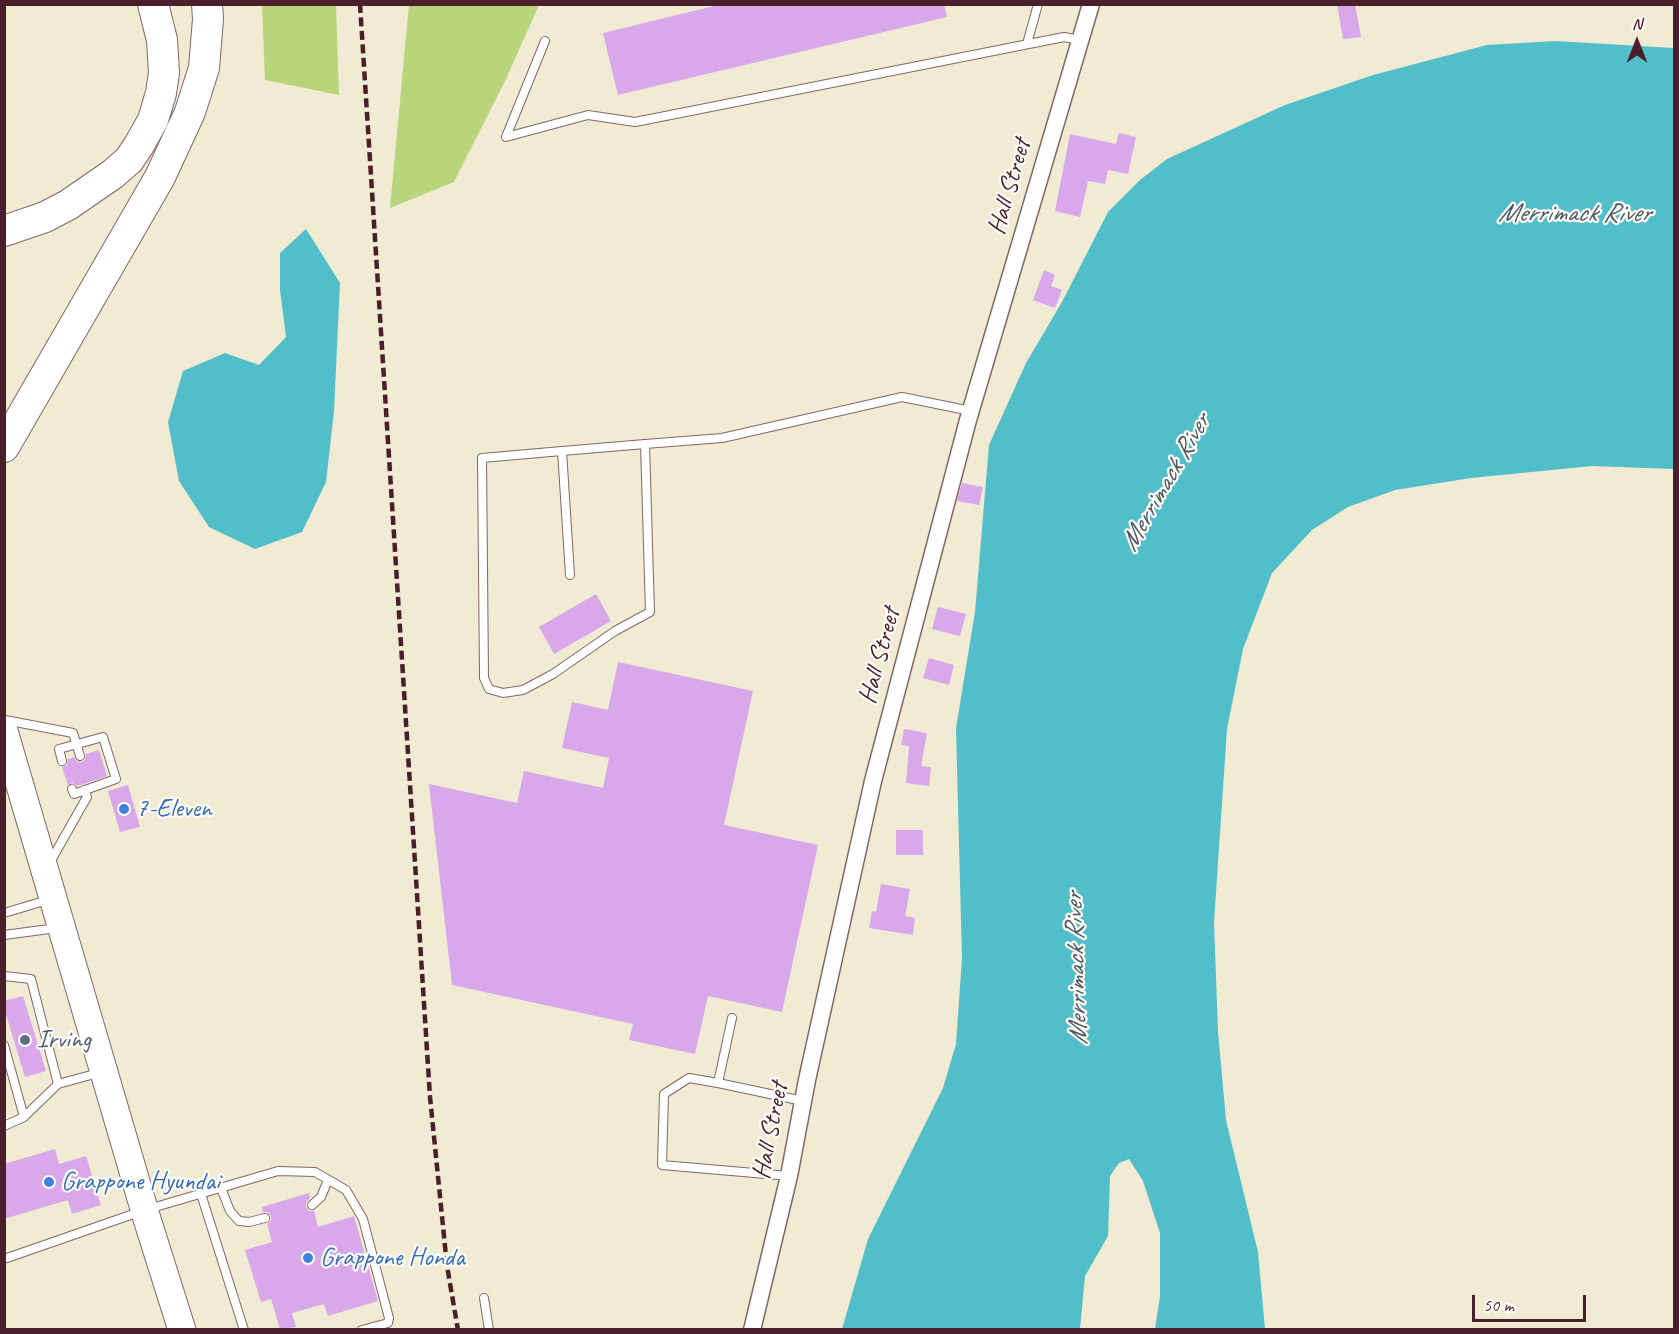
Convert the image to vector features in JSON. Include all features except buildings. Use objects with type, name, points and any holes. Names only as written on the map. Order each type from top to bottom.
[{"type":"highway","points":[[4,231],[45,217],[94,189],[129,160],[139,145],[153,120],[163,82],[164,50],[153,4]]},
{"type":"highway","points":[[4,447],[160,177],[190,112],[204,68],[207,4]]},
{"type":"highway","points":[[4,413],[50,369]]},
{"type":"main road","points":[[4,731],[182,1329]]},
{"type":"street","name":"Hall Street","points":[[753,1329],[789,1176],[803,1101],[873,781],[971,411],[1091,4]]},
{"type":"lane","points":[[1027,44],[1038,4]]},
{"type":"lane","points":[[545,41],[506,137],[588,115],[635,122],[1064,37],[1080,40]]},
{"type":"lane","points":[[645,444],[650,612],[615,631],[553,674],[523,690],[503,693],[489,688],[484,678],[482,458],[645,444],[722,438],[902,397],[971,411]]},
{"type":"lane","points":[[562,451],[570,575]]},
{"type":"lane","points":[[4,720],[73,733],[80,756]]},
{"type":"lane","points":[[62,761],[59,749],[103,737],[116,779],[74,794],[72,789]]},
{"type":"lane","points":[[45,870],[87,797],[87,788]]},
{"type":"lane","points":[[4,913],[54,898]]},
{"type":"lane","points":[[4,935],[63,929]]},
{"type":"lane","points":[[4,976],[31,979],[58,1084]]},
{"type":"lane","points":[[718,1083],[732,1018]]},
{"type":"lane","points":[[4,1045],[24,1117]]},
{"type":"lane","points":[[4,1126],[24,1117],[58,1084],[105,1071]]},
{"type":"lane","points":[[789,1176],[662,1165],[664,1094],[689,1078],[803,1101]]},
{"type":"lane","points":[[4,1259],[145,1210],[278,1171],[315,1172],[346,1190],[363,1219],[390,1318],[387,1326],[363,1329]]},
{"type":"lane","points":[[312,1205],[321,1197],[328,1180]]},
{"type":"lane","points":[[221,1188],[230,1211],[239,1221],[249,1222],[265,1218]]},
{"type":"lane","points":[[201,1194],[244,1329]]},
{"type":"lane","points":[[484,1298],[489,1329]]},
{"type":"green space","points":[[409,4],[539,5],[506,79],[454,182],[390,208]]},
{"type":"green space","points":[[262,5],[336,5],[339,95],[265,80]]},
{"type":"water","name":"Merrimack River","points":[[1555,41],[1674,48],[1674,469],[1592,466],[1471,478],[1395,490],[1348,507],[1312,530],[1272,573],[1243,649],[1227,729],[1214,922],[1218,1032],[1226,1120],[1258,1252],[1265,1329],[1155,1329],[1160,1296],[1160,1233],[1143,1181],[1129,1159],[1119,1163],[1110,1176],[1108,1236],[1085,1276],[1080,1329],[842,1329],[868,1239],[943,1088],[956,1044],[962,958],[956,728],[975,612],[989,445],[1026,363],[1062,302],[1108,212],[1140,180],[1167,159],[1285,105],[1373,75],[1487,45]]},
{"type":"water","points":[[306,229],[340,283],[334,411],[326,482],[302,532],[255,549],[209,527],[179,481],[168,422],[183,371],[225,353],[259,365],[286,337],[280,290],[280,253]]},
{"type":"railway","points":[[360,4],[430,1097],[447,1266],[458,1330]]},
{"type":"place","name":"7-Eleven","points":[[124,809]]},
{"type":"place","name":"Irving","points":[[25,1040]]},
{"type":"place","name":"Grappone Hyundai","points":[[49,1182]]},
{"type":"place","name":"Grappone Honda","points":[[308,1258]]}]
